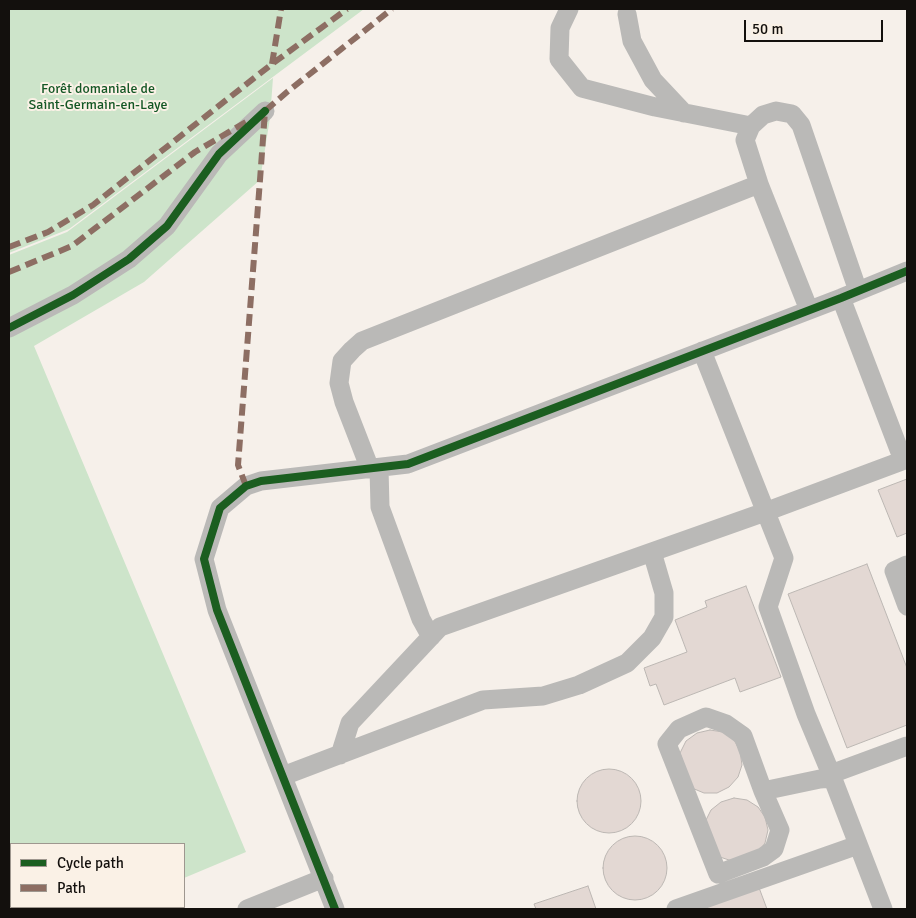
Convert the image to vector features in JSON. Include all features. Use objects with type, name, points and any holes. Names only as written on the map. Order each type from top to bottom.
[{"type":"street","points":[[569,9],[560,28],[559,59],[582,88],[655,107],[751,126]]},
{"type":"street","points":[[627,14],[632,41],[653,80],[684,113]]},
{"type":"street","points":[[340,755],[350,723],[440,627],[765,512],[905,459],[850,295],[801,124],[792,114],[776,111],[763,115],[751,126],[745,140],[759,184],[809,310]]},
{"type":"street","points":[[9,328],[73,295],[129,259],[167,226],[219,154],[265,112]]},
{"type":"street","points":[[431,637],[421,618],[380,507],[374,468],[344,402],[339,383],[342,361],[362,341],[759,184]]},
{"type":"street","points":[[336,909],[217,610],[204,559],[220,508],[246,486],[261,480],[408,464],[850,295],[907,271]]},
{"type":"street","points":[[702,351],[784,558],[768,607],[806,714],[832,776],[882,909]]},
{"type":"street","points":[[283,776],[483,700],[543,696],[579,685],[627,663],[652,638],[664,617],[664,593],[652,552]]},
{"type":"street","points":[[907,565],[894,571],[907,606]]},
{"type":"street","points":[[706,717],[726,724],[743,736],[763,791],[780,830],[774,849],[762,857],[718,874],[667,744],[679,729],[706,717]]},
{"type":"street","points":[[763,791],[832,776],[907,746]]},
{"type":"street","points":[[676,909],[858,845]]},
{"type":"street","points":[[247,909],[324,878]]},
{"type":"green space","name":"Forêt domaniale de Saint-Germain-en-Laye","points":[[9,9],[364,9],[69,229],[9,253]]},
{"type":"green space","points":[[273,78],[270,118],[260,180],[144,282],[34,346],[246,852],[185,878],[185,843],[10,843],[10,908],[114,908],[9,909],[9,255],[67,232]]},
{"type":"building","points":[[907,479],[907,533],[897,537],[878,490]]},
{"type":"building","points":[[867,564],[907,668],[907,725],[847,748],[788,594]]},
{"type":"building","points":[[746,586],[781,677],[740,692],[735,678],[664,705],[656,684],[650,686],[644,668],[687,652],[675,620],[707,607],[705,601]]},
{"type":"building","points":[[710,730],[723,732],[734,740],[740,751],[742,765],[738,777],[729,787],[717,793],[704,793],[692,788],[680,753],[686,741],[697,733]]},
{"type":"building","points":[[609,769],[627,775],[635,783],[641,801],[635,819],[627,827],[609,833],[591,827],[583,819],[577,801],[583,783],[591,775]]},
{"type":"building","points":[[734,798],[747,800],[758,807],[765,817],[768,830],[765,843],[757,854],[732,861],[720,857],[705,822],[711,810],[721,802]]},
{"type":"building","points":[[635,836],[653,841],[658,845],[662,850],[667,868],[662,886],[658,891],[653,895],[635,900],[617,895],[612,891],[608,886],[603,868],[608,850],[612,845],[617,841]]},
{"type":"building","points":[[758,885],[767,909],[693,909]]},
{"type":"building","points":[[588,886],[596,909],[536,909],[534,904]]},
{"type":"marked path","points":[[272,64],[281,9]]},
{"type":"marked path","points":[[9,247],[48,232],[93,205],[272,64],[347,9]]},
{"type":"marked path","points":[[246,486],[238,465],[265,111],[392,9]]},
{"type":"marked path","points":[[9,272],[72,246],[195,152],[246,122]]},
{"type":"cycle path","points":[[9,328],[73,295],[129,259],[167,226],[219,154],[265,111]]},
{"type":"cycle path","points":[[335,909],[217,610],[204,559],[220,508],[246,486],[261,481],[408,464],[907,271]]}]
